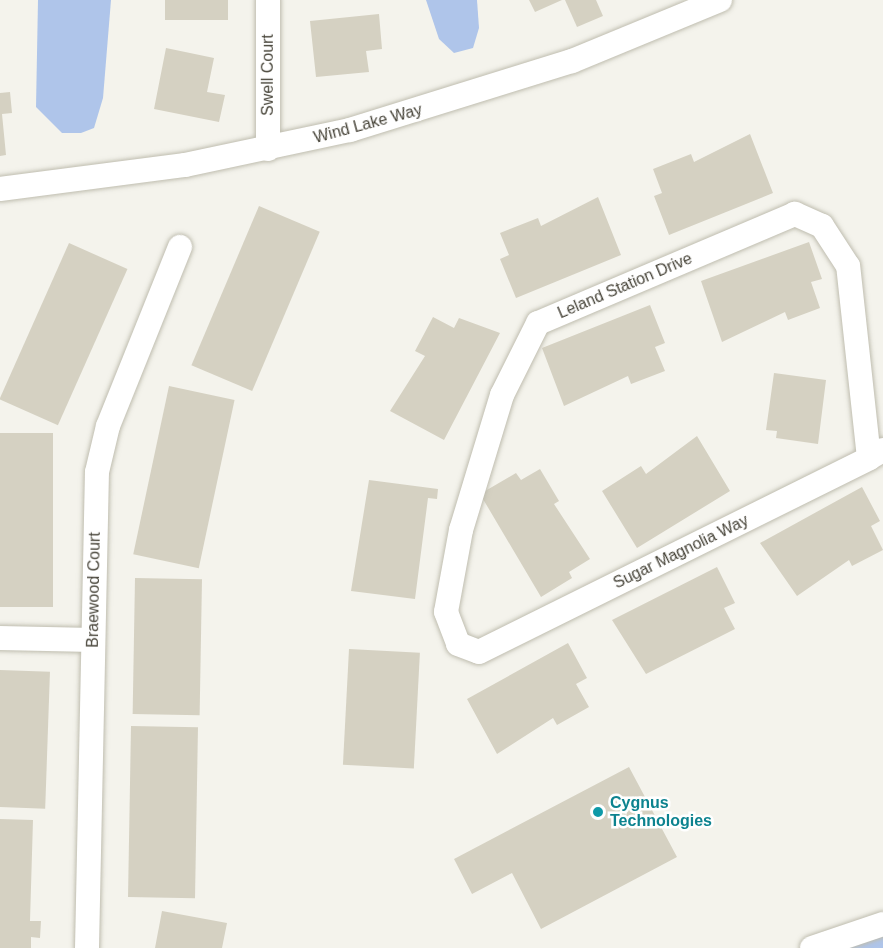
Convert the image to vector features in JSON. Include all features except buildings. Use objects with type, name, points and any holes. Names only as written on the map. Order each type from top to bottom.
[{"type":"street","name":"Swell Court","points":[[268,0],[268,149]]},
{"type":"street","name":"Wind Lake Way","points":[[0,189],[105,178],[268,149],[506,83],[720,0]]},
{"type":"street","name":"Leland Station Drive","points":[[479,652],[458,644],[446,612],[461,530],[502,395],[538,323],[795,214],[822,226],[848,266],[876,454]]},
{"type":"street","name":"Braewood Court","points":[[87,948],[93,640],[101,448],[180,247]]},
{"type":"street","name":"Sugar Magnolia Way","points":[[479,652],[876,454]]},
{"type":"street","points":[[0,638],[93,640]]},
{"type":"street","points":[[812,948],[883,924]]},
{"type":"water","points":[[38,0],[111,0],[103,98],[94,128],[81,133],[62,133],[36,107]]},
{"type":"water","points":[[426,0],[477,0],[479,28],[473,48],[454,53],[439,39]]},
{"type":"water","points":[[883,932],[883,948],[833,948]]},
{"type":"place","name":"Cygnus Technologies","points":[[598,812]]}]
